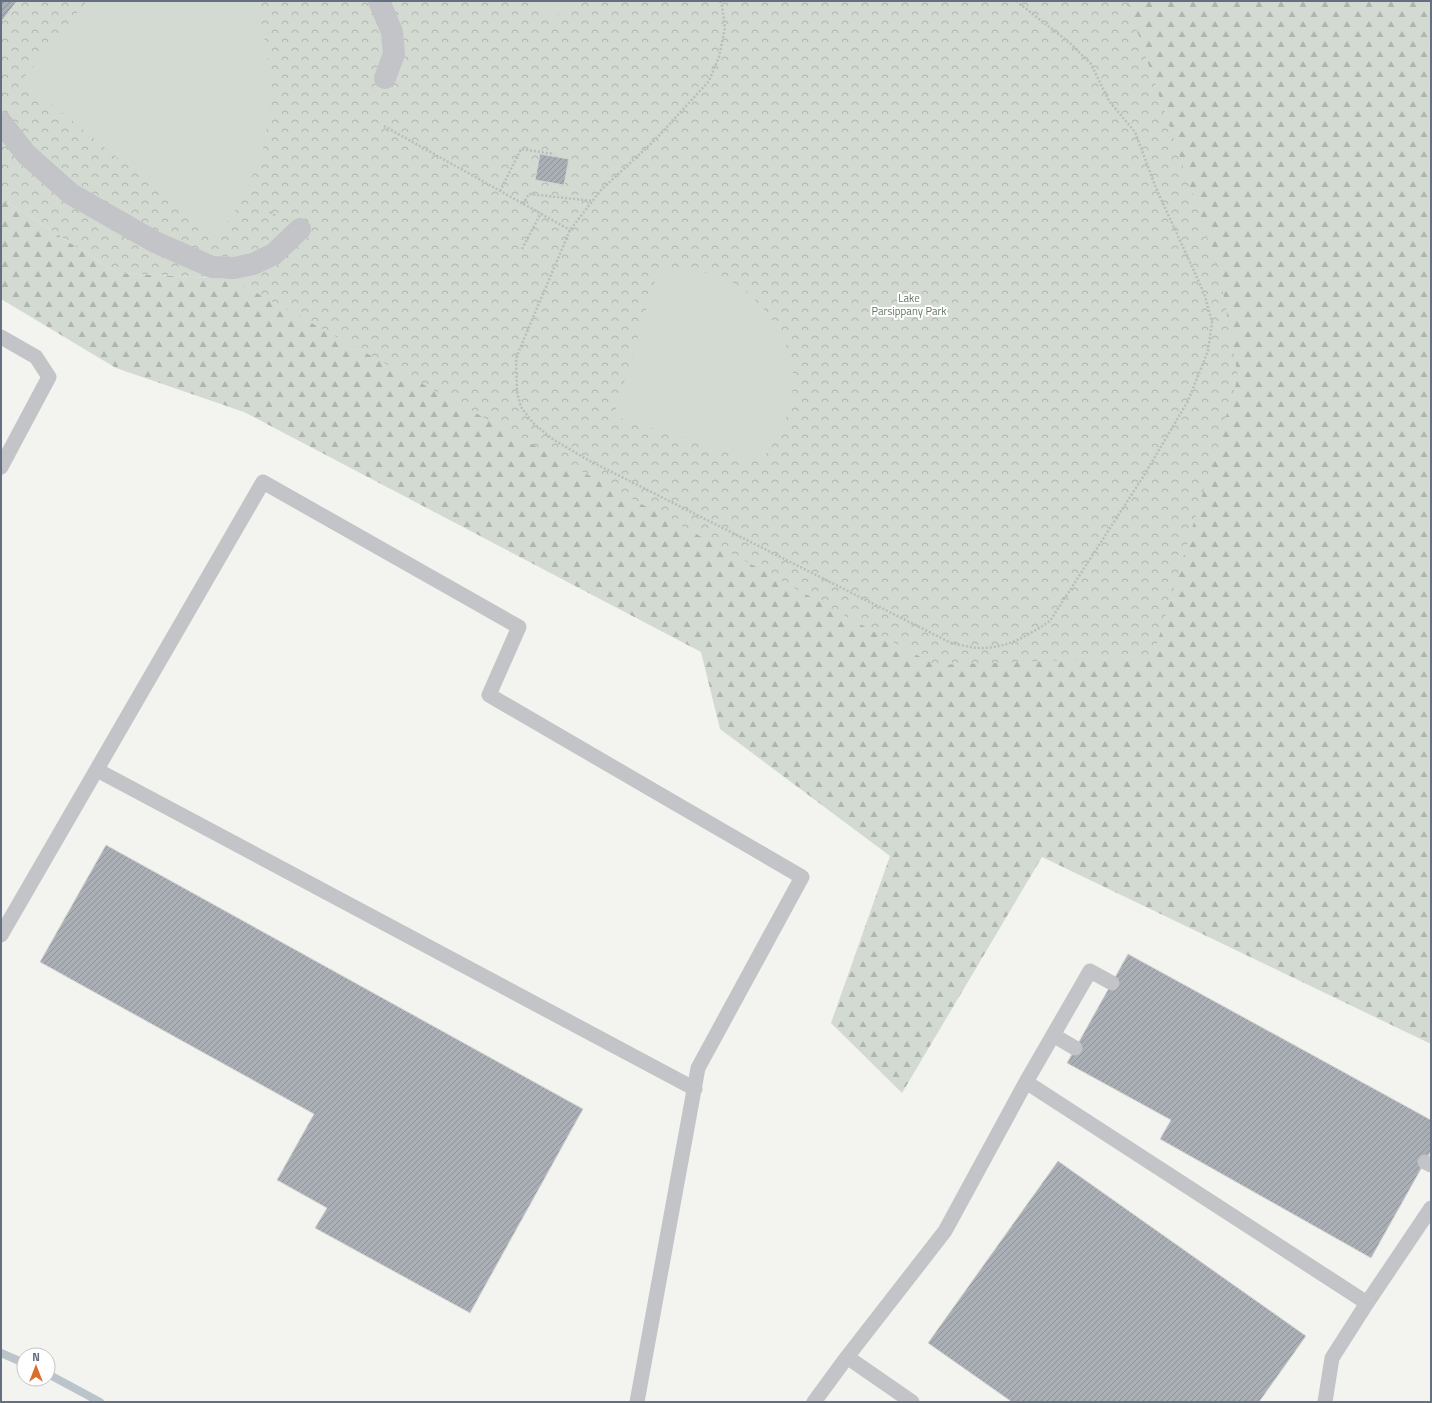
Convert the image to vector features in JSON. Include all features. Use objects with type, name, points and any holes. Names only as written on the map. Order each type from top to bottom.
[{"type":"street","points":[[379,1],[392,32],[394,54],[385,78]]},
{"type":"street","points":[[1,122],[26,154],[71,194],[155,242],[212,267],[234,268],[253,264],[274,254],[300,229]]},
{"type":"lane","points":[[1,337],[36,357],[49,377],[1,467]]},
{"type":"lane","points":[[1,935],[263,482],[519,627],[489,695],[802,877],[698,1068],[637,1402]]},
{"type":"lane","points":[[97,770],[695,1089]]},
{"type":"lane","points":[[814,1402],[945,1231],[1026,1082],[1090,971],[1112,983]]},
{"type":"lane","points":[[1053,1035],[1075,1048]]},
{"type":"lane","points":[[1026,1082],[1367,1303]]},
{"type":"lane","points":[[1325,1402],[1332,1358],[1431,1208]]},
{"type":"lane","points":[[847,1357],[912,1402]]},
{"type":"path","points":[[720,1],[725,28],[719,57],[709,81],[655,140],[601,190],[594,201],[570,230],[516,358],[517,392],[521,408],[533,423],[554,440],[588,460],[951,643],[981,648],[1010,644],[1034,632],[1050,621],[1143,477],[1188,401],[1208,351],[1212,322],[1204,294],[1156,188],[1135,132],[1109,101],[1091,64],[1071,44],[1018,1]]},
{"type":"path","points":[[384,126],[570,230]]},
{"type":"path","points":[[500,191],[521,148],[554,154]]},
{"type":"path","points":[[523,204],[529,194],[594,201]]},
{"type":"path","points":[[522,249],[541,214]]},
{"type":"green space","name":"Lake Parsippany Park","points":[[1,1],[1127,1],[1220,275],[1238,377],[1153,657],[935,665],[231,279],[117,273],[1,198]]},
{"type":"green space","points":[[87,1],[254,1],[263,28],[273,94],[262,154],[239,205],[216,238],[22,80]]},
{"type":"green space","points":[[539,1],[583,1],[549,19]]},
{"type":"green space","points":[[721,1],[1431,1],[1431,1044],[1042,857],[902,1093],[831,1023],[890,856],[720,729],[701,652],[244,412],[116,368],[1,299],[1,198],[117,273],[231,279]]},
{"type":"green space","points":[[658,270],[694,271],[723,276],[746,291],[767,312],[784,338],[794,377],[791,406],[778,437],[760,462],[614,416]]},
{"type":"building","points":[[1,1],[17,1],[1,22]]},
{"type":"building","points":[[540,154],[569,159],[564,185],[535,180]]},
{"type":"building","points":[[106,845],[583,1109],[470,1313],[315,1228],[327,1208],[277,1180],[314,1114],[40,962]]},
{"type":"building","points":[[1128,954],[1431,1120],[1431,1151],[1371,1258],[1160,1139],[1171,1120],[1067,1063]]},
{"type":"building","points":[[1058,1161],[1306,1336],[1259,1402],[1012,1402],[928,1343]]},
{"type":"waterway","points":[[1,1353],[16,1360]]},
{"type":"waterway","points":[[56,1378],[100,1402]]}]
